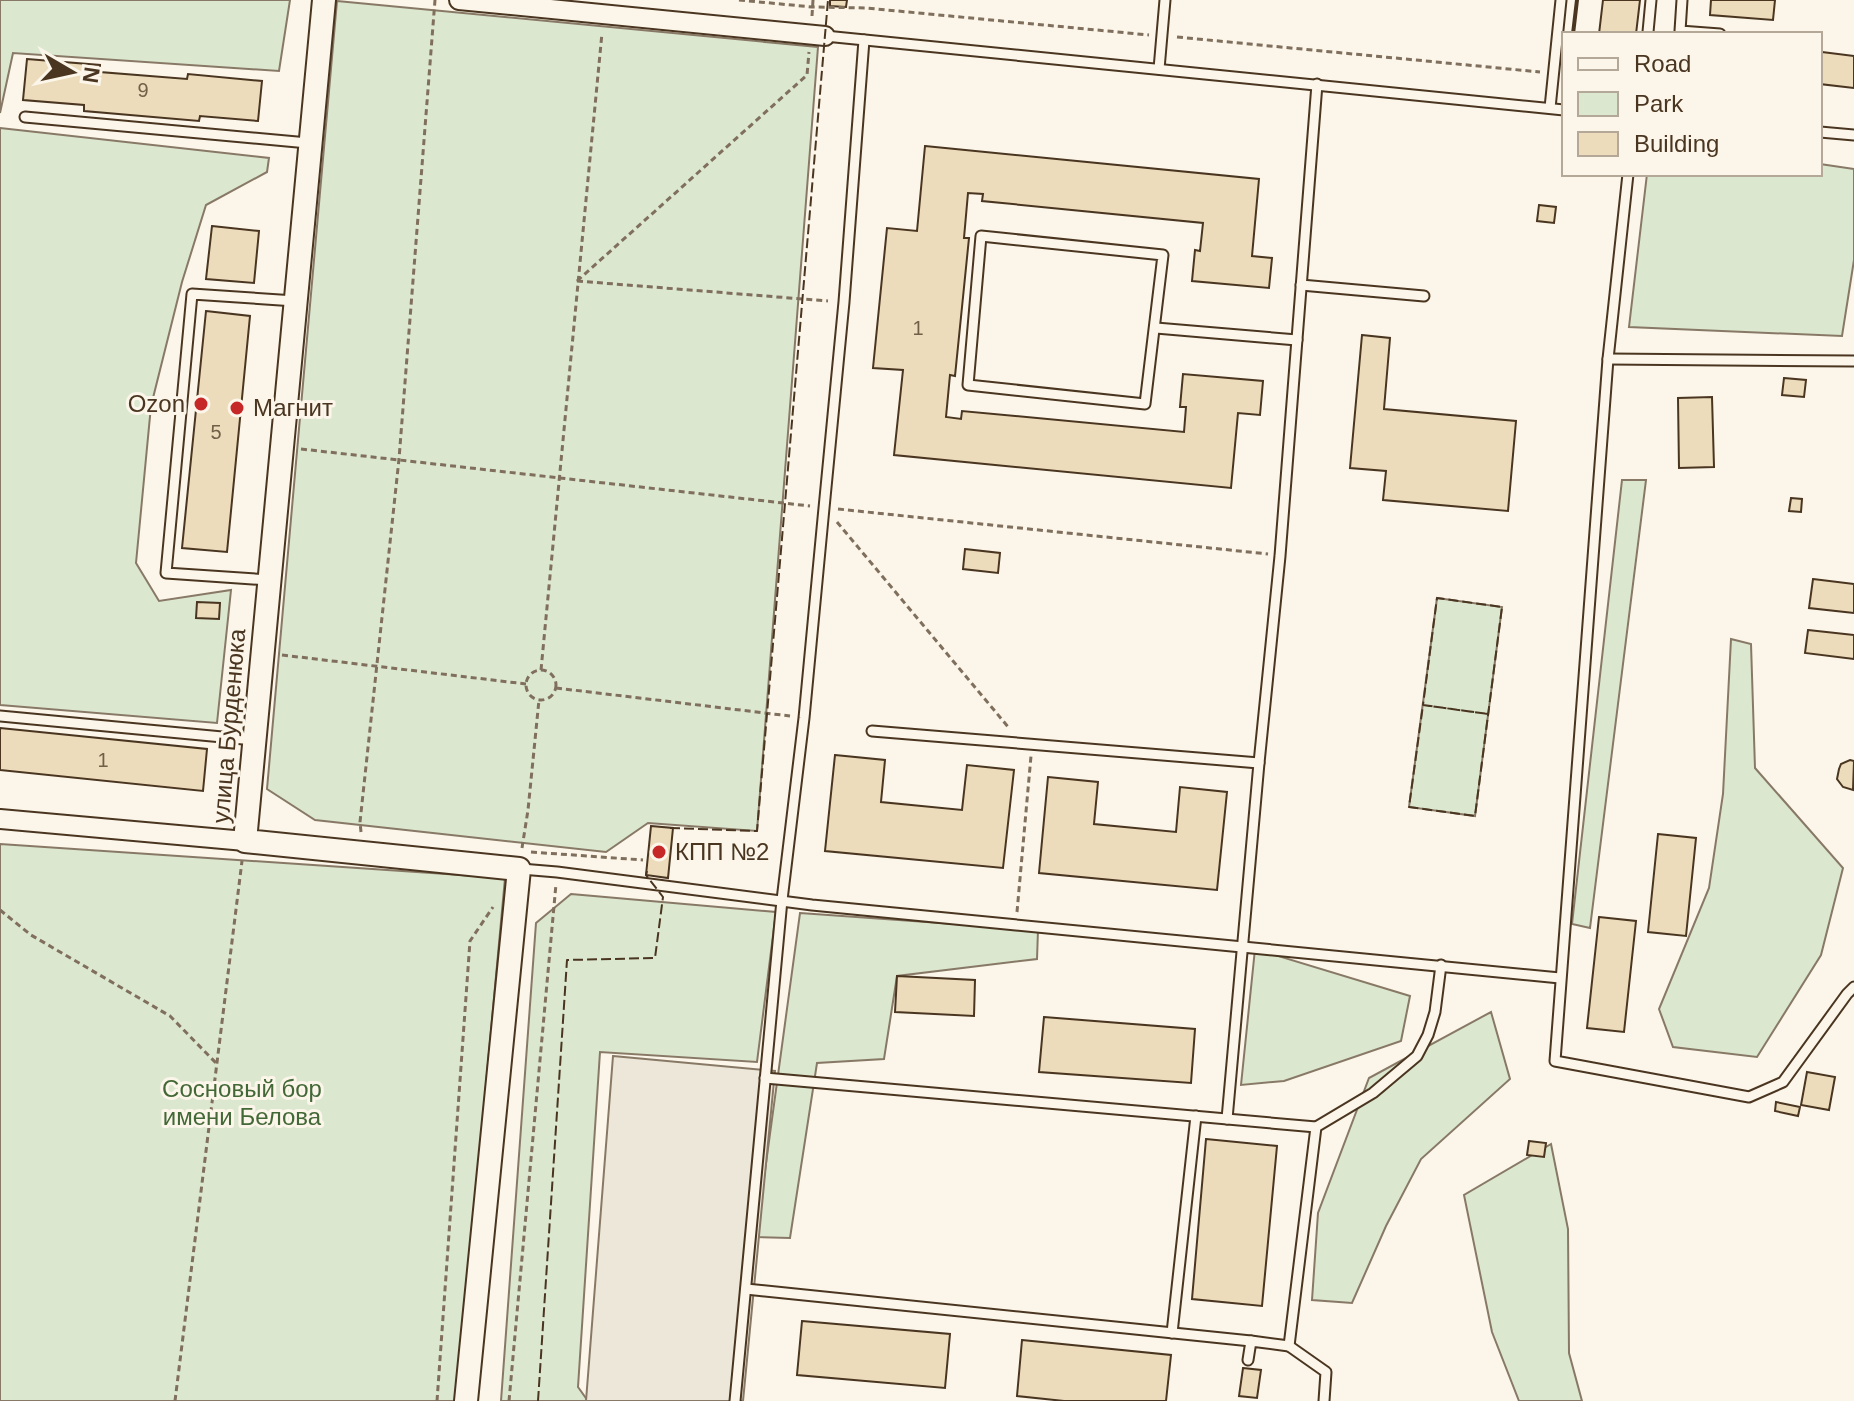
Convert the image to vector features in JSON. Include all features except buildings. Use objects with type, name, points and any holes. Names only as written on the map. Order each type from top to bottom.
[{"type":"street","name":"улица Бурденюка","points":[[324,0],[245,841],[519,869]]},
{"type":"street","points":[[459,0],[817,35]]},
{"type":"street","points":[[0,819],[245,841]]},
{"type":"street","points":[[466,1401],[519,869]]},
{"type":"lane","points":[[1159,69],[1165,0]]},
{"type":"lane","points":[[1550,108],[1561,0]]},
{"type":"lane","points":[[1648,32],[1651,0]]},
{"type":"lane","points":[[1682,0],[1680,31],[1693,32]]},
{"type":"lane","points":[[817,35],[1562,110]]},
{"type":"lane","points":[[735,1401],[782,900],[804,718],[844,302],[864,40]]},
{"type":"lane","points":[[1227,1119],[1280,556],[1317,84]]},
{"type":"lane","points":[[25,117],[310,144]]},
{"type":"lane","points":[[1822,132],[1854,135]]},
{"type":"lane","points":[[1628,176],[1608,359],[1555,1061],[1749,1097],[1783,1082],[1854,987]]},
{"type":"lane","points":[[981,236],[1163,255],[1156,328],[1145,404],[968,385],[981,236]]},
{"type":"lane","points":[[1301,285],[1424,296]]},
{"type":"lane","points":[[269,580],[166,573],[192,294],[295,301]]},
{"type":"lane","points":[[1156,328],[1297,340]]},
{"type":"lane","points":[[1608,359],[1854,361]]},
{"type":"lane","points":[[0,716],[254,740]]},
{"type":"lane","points":[[872,731],[1259,763]]},
{"type":"lane","points":[[519,869],[812,905],[1560,978]]},
{"type":"lane","points":[[765,1078],[1316,1127],[1373,1093],[1417,1056],[1435,1012],[1441,965]]},
{"type":"lane","points":[[1172,1333],[1196,1116]]},
{"type":"lane","points":[[1289,1346],[1316,1127]]},
{"type":"lane","points":[[746,1289],[1289,1346],[1326,1372],[1324,1401]]},
{"type":"lane","points":[[1248,1360],[1251,1341]]},
{"type":"path","points":[[360,832],[399,459],[435,0]]},
{"type":"path","points":[[577,281],[807,75],[817,35],[813,0]]},
{"type":"path","points":[[541,670],[603,14]]},
{"type":"path","points":[[577,281],[844,302]]},
{"type":"path","points":[[281,447],[1280,556]]},
{"type":"path","points":[[824,508],[1027,744],[1016,924]]},
{"type":"path","points":[[262,652],[526,684]]},
{"type":"path","points":[[541,670],[531,674],[526,684],[528,693],[534,699],[543,700],[551,696],[556,688]]},
{"type":"path","points":[[541,670],[552,676],[556,688]]},
{"type":"path","points":[[556,688],[804,718]]},
{"type":"path","points":[[519,869],[539,700]]},
{"type":"path","points":[[175,1401],[245,841]]},
{"type":"path","points":[[509,1401],[559,853]]},
{"type":"path","points":[[437,1401],[470,941],[494,905]]},
{"type":"path","points":[[0,910],[31,935],[170,1016],[217,1064]]},
{"type":"green space","points":[[0,0],[290,0],[279,71],[13,53],[0,113]]},
{"type":"green space","points":[[337,1],[818,47],[757,831],[648,823],[606,852],[315,820],[267,789]]},
{"type":"green space","points":[[0,128],[269,158],[267,172],[206,205],[182,282],[151,406],[136,563],[159,601],[231,590],[217,723],[0,705]]},
{"type":"green space","points":[[1822,164],[1854,169],[1854,260],[1842,336],[1629,327],[1647,176],[1822,176]]},
{"type":"green space","points":[[1622,480],[1646,480],[1590,928],[1572,924]]},
{"type":"green space","points":[[1437,598],[1502,607],[1475,816],[1409,807]]},
{"type":"green space","points":[[1731,639],[1751,644],[1755,768],[1843,868],[1821,955],[1757,1057],[1673,1047],[1659,1009],[1709,888],[1723,794]]},
{"type":"green space","name":"Сосновый бор имени Белова","points":[[0,844],[505,878],[457,1401],[0,1401]]},
{"type":"green space","points":[[571,894],[776,912],[757,1062],[600,1052],[578,1387],[588,1401],[501,1401],[536,923]]},
{"type":"green space","points":[[800,913],[1038,930],[1037,959],[897,976],[884,1059],[817,1063],[790,1238],[756,1237]]},
{"type":"green space","points":[[1255,949],[1410,996],[1401,1041],[1284,1081],[1241,1085]]},
{"type":"green space","points":[[1491,1012],[1510,1079],[1421,1159],[1386,1226],[1352,1303],[1312,1300],[1318,1213],[1369,1078]]},
{"type":"green space","points":[[1551,1144],[1568,1229],[1569,1353],[1582,1401],[1519,1401],[1492,1332],[1464,1195]]},
{"type":"shaded area","points":[[613,1056],[775,1071],[743,1401],[586,1401]]},
{"type":"fence","points":[[670,828],[757,831],[828,0]]},
{"type":"fence","points":[[1488,714],[1423,705],[1409,807],[1475,816],[1502,607],[1437,598],[1423,705],[1488,714]]},
{"type":"fence","points":[[538,1401],[567,960],[655,958],[663,897],[646,875],[647,871]]},
{"type":"wall","points":[[1573,32],[1577,0]]},
{"type":"place","name":"Ozon","points":[[201,404]]},
{"type":"place","name":"Магнит","points":[[237,408]]},
{"type":"place","name":"КПП №2","points":[[659,852]]}]
